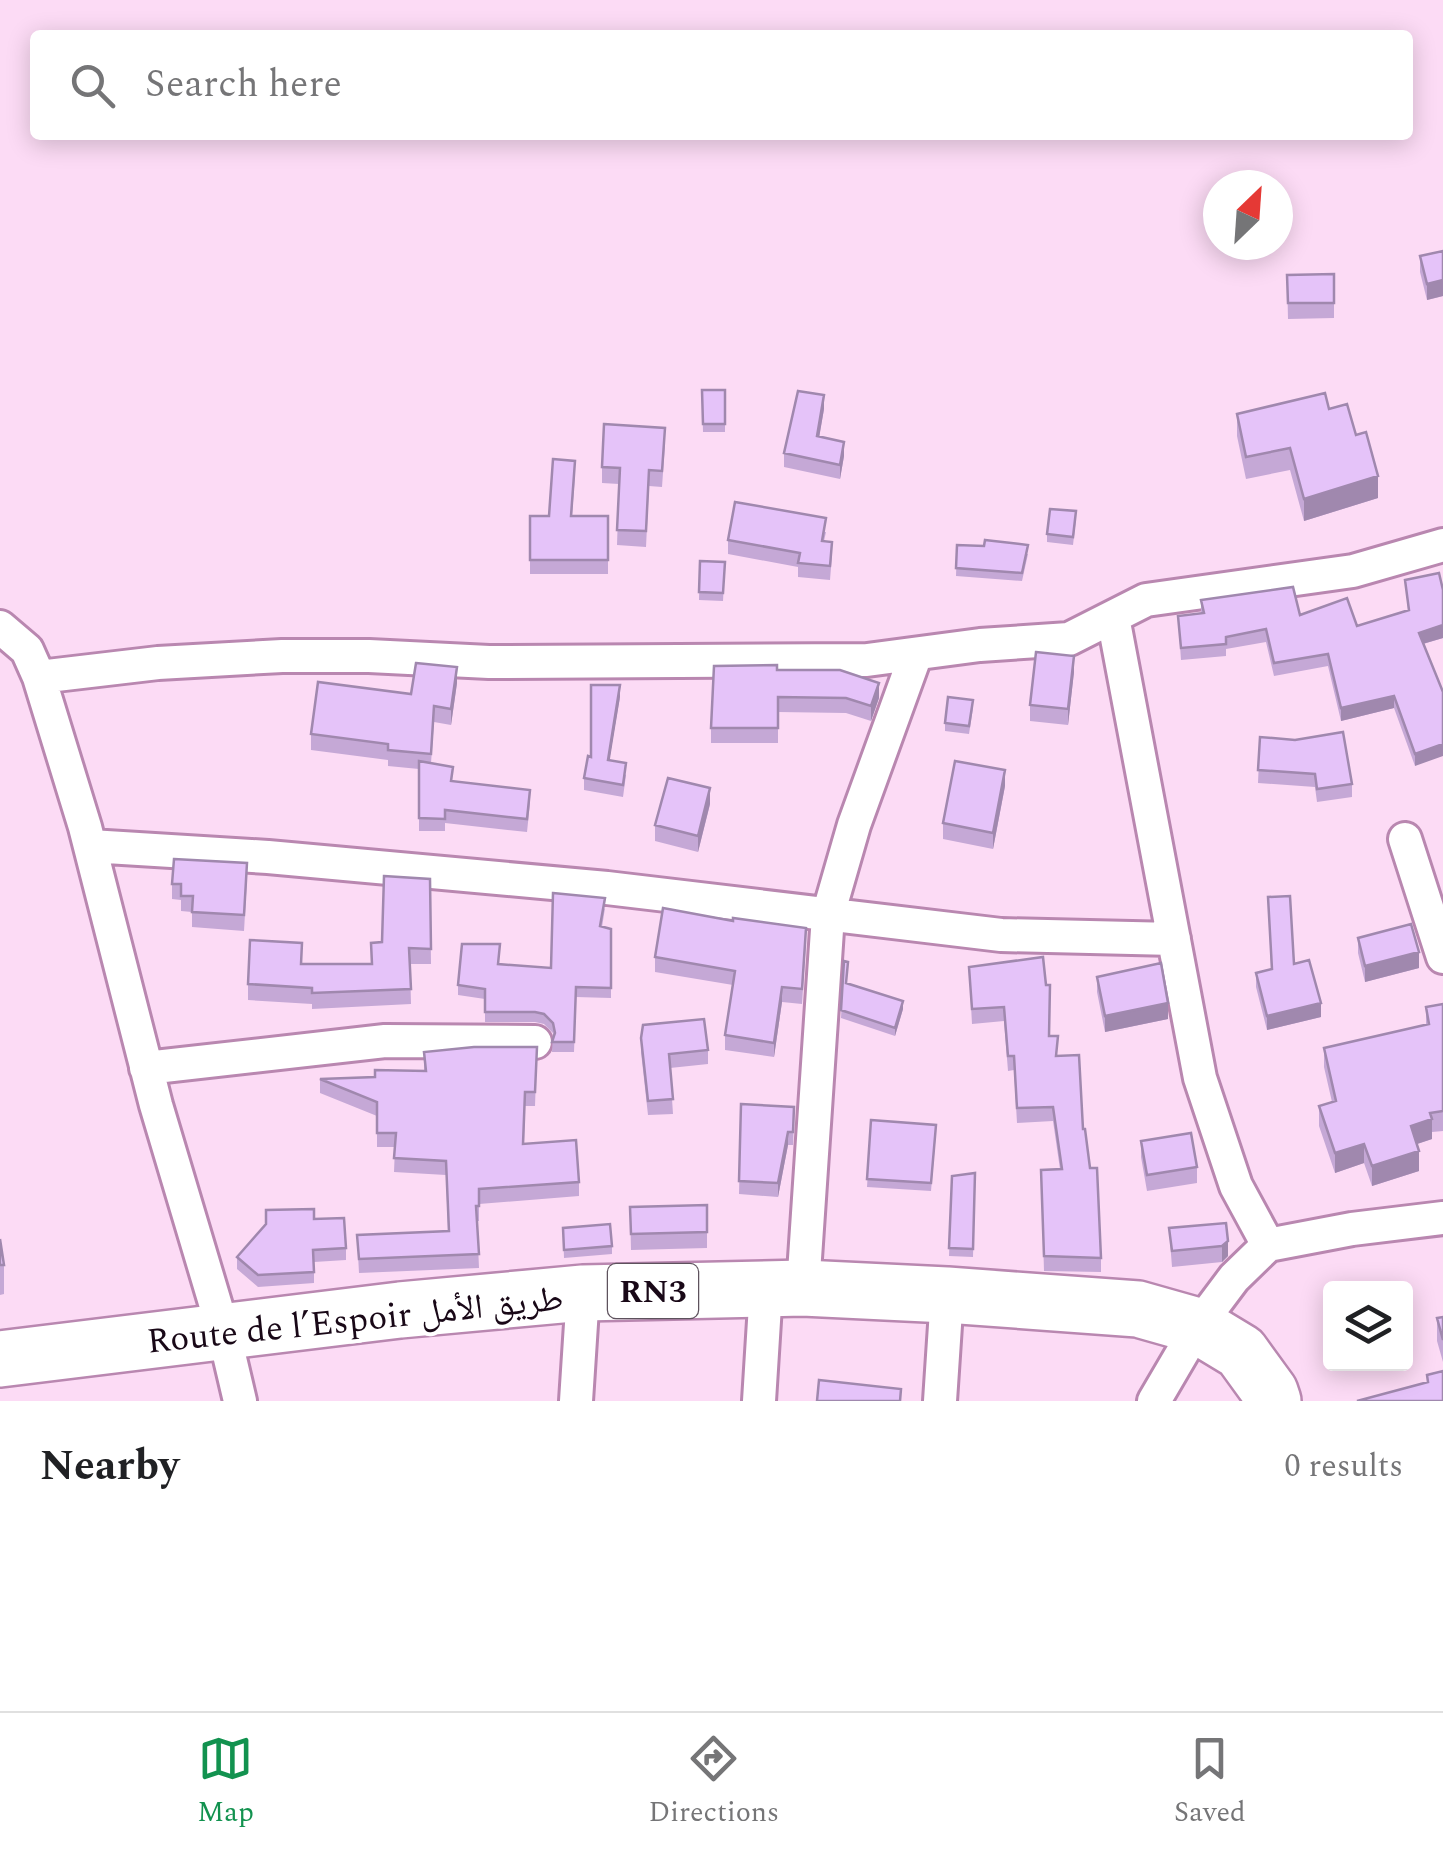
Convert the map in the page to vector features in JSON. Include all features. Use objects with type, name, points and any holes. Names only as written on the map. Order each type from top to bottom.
[{"type":"highway","name":"Route de l’Espoir طريق الأمل","points":[[0,1359],[400,1310],[583,1293],[785,1288],[1138,1309],[1198,1326],[1241,1352],[1274,1401]]},
{"type":"street","points":[[38,678],[158,663],[282,656],[489,662],[867,660],[980,645],[1069,640],[1146,600],[1353,571],[1443,545]]},
{"type":"street","points":[[1113,617],[1200,1078],[1236,1186],[1268,1245]]},
{"type":"street","points":[[0,627],[27,650],[38,678],[90,846],[146,1068],[224,1333],[240,1401]]},
{"type":"street","points":[[759,1401],[785,1288],[828,914],[854,825],[916,654]]},
{"type":"street","points":[[1405,840],[1443,957]]},
{"type":"street","points":[[90,846],[268,856],[607,888],[1000,935],[1174,939]]},
{"type":"street","points":[[146,1068],[384,1040],[535,1042]]},
{"type":"street","points":[[1154,1401],[1198,1326],[1234,1278],[1268,1245],[1352,1229],[1443,1218]]},
{"type":"street","points":[[576,1401],[583,1293]]},
{"type":"street","points":[[940,1401],[947,1295]]},
{"type":"building","points":[[1443,251],[1443,280],[1427,284],[1420,256]]},
{"type":"building","points":[[1334,274],[1334,303],[1288,303],[1287,275]]},
{"type":"building","points":[[702,390],[725,390],[725,424],[703,424]]},
{"type":"building","points":[[798,391],[824,395],[817,436],[844,442],[840,465],[784,453]]},
{"type":"building","points":[[1325,393],[1329,409],[1347,404],[1356,435],[1366,432],[1378,476],[1304,499],[1290,448],[1246,457],[1237,414]]},
{"type":"building","points":[[604,424],[665,428],[662,471],[649,470],[646,531],[617,530],[620,468],[602,467]]},
{"type":"building","points":[[553,459],[575,461],[571,516],[608,516],[608,560],[530,560],[530,516],[549,516]]},
{"type":"building","points":[[735,502],[826,518],[822,541],[832,542],[830,566],[798,563],[800,553],[728,540]]},
{"type":"building","points":[[1050,509],[1076,511],[1073,537],[1047,534]]},
{"type":"building","points":[[985,540],[1028,545],[1022,573],[956,568],[957,545],[984,546]]},
{"type":"building","points":[[700,561],[725,562],[723,593],[699,592]]},
{"type":"building","points":[[1439,573],[1443,625],[1419,633],[1443,692],[1443,744],[1415,754],[1394,696],[1341,708],[1328,654],[1274,663],[1266,629],[1226,637],[1226,644],[1181,648],[1178,616],[1204,613],[1201,600],[1293,587],[1300,615],[1347,598],[1357,626],[1409,610],[1405,580]]},
{"type":"building","points":[[1036,652],[1074,656],[1068,709],[1030,705]]},
{"type":"building","points":[[416,663],[457,667],[451,709],[434,706],[431,754],[388,750],[388,744],[311,734],[318,682],[411,694]]},
{"type":"building","points":[[777,665],[777,670],[840,670],[879,683],[871,706],[846,698],[778,697],[778,728],[711,728],[714,666]]},
{"type":"building","points":[[591,685],[620,685],[608,760],[626,763],[623,785],[584,778],[588,756],[591,757]]},
{"type":"building","points":[[948,697],[973,700],[969,726],[945,723]]},
{"type":"building","points":[[1343,732],[1352,784],[1317,789],[1315,774],[1258,770],[1260,737],[1295,740]]},
{"type":"building","points":[[419,761],[453,767],[451,781],[530,790],[527,819],[445,810],[445,819],[419,818]]},
{"type":"building","points":[[955,761],[1005,770],[993,833],[943,823]]},
{"type":"building","points":[[668,778],[710,788],[698,836],[655,825]]},
{"type":"building","points":[[174,859],[247,863],[244,915],[192,912],[193,896],[181,896],[181,884],[172,884]]},
{"type":"building","points":[[384,876],[430,879],[431,949],[409,948],[411,989],[312,993],[312,988],[248,984],[250,940],[302,943],[301,964],[372,964],[371,943],[382,942]]},
{"type":"building","points":[[553,893],[605,898],[600,926],[611,929],[611,988],[576,987],[574,1042],[552,1042],[553,1023],[544,1014],[485,1012],[485,989],[458,985],[462,944],[500,944],[498,964],[551,968]]},
{"type":"building","points":[[1290,896],[1294,964],[1309,960],[1321,1003],[1267,1016],[1256,973],[1272,969],[1268,897]]},
{"type":"building","points":[[663,908],[733,921],[806,928],[802,989],[782,987],[774,1043],[725,1035],[735,971],[655,957]]},
{"type":"building","points":[[1411,924],[1419,952],[1365,966],[1358,938]]},
{"type":"building","points":[[1043,957],[1046,985],[1050,985],[1049,1036],[1058,1036],[1056,1056],[1079,1055],[1083,1129],[1090,1168],[1097,1168],[1101,1258],[1044,1256],[1041,1170],[1062,1169],[1053,1107],[1017,1108],[1014,1056],[1008,1056],[1004,1007],[972,1009],[969,967]]},
{"type":"building","points":[[844,961],[848,962],[846,983],[903,1001],[895,1028],[841,1010]]},
{"type":"building","points":[[1161,963],[1168,1003],[1105,1016],[1097,977]]},
{"type":"building","points":[[1443,1004],[1443,1111],[1430,1113],[1432,1119],[1411,1126],[1419,1151],[1372,1166],[1364,1144],[1335,1153],[1319,1106],[1336,1101],[1324,1048],[1429,1024],[1426,1007]]},
{"type":"building","points":[[704,1019],[708,1050],[669,1054],[673,1099],[648,1101],[643,1025]]},
{"type":"building","points":[[537,1047],[535,1092],[525,1092],[523,1144],[576,1140],[579,1182],[479,1189],[479,1254],[359,1259],[357,1235],[449,1231],[446,1161],[394,1158],[396,1133],[377,1133],[377,1102],[320,1079],[375,1077],[375,1070],[426,1071],[424,1052]]},
{"type":"building","points":[[741,1104],[794,1107],[793,1132],[788,1132],[778,1183],[739,1181]]},
{"type":"building","points":[[871,1120],[936,1125],[931,1183],[867,1179]]},
{"type":"building","points":[[1191,1133],[1197,1167],[1147,1175],[1141,1141]]},
{"type":"building","points":[[975,1173],[973,1249],[949,1248],[952,1176]]},
{"type":"building","points":[[707,1205],[707,1232],[631,1234],[630,1207]]},
{"type":"building","points":[[314,1209],[314,1219],[344,1218],[346,1248],[313,1250],[314,1272],[258,1275],[237,1257],[266,1224],[266,1210]]},
{"type":"building","points":[[1226,1223],[1228,1241],[1222,1246],[1172,1251],[1169,1228]]},
{"type":"building","points":[[610,1224],[612,1246],[564,1250],[563,1228]]},
{"type":"building","points":[[1443,1317],[1443,1340],[1437,1318]]},
{"type":"building","points":[[1443,1371],[1443,1401],[1357,1401],[1428,1382],[1427,1375]]},
{"type":"building","points":[[819,1380],[901,1389],[900,1401],[817,1401]]}]
